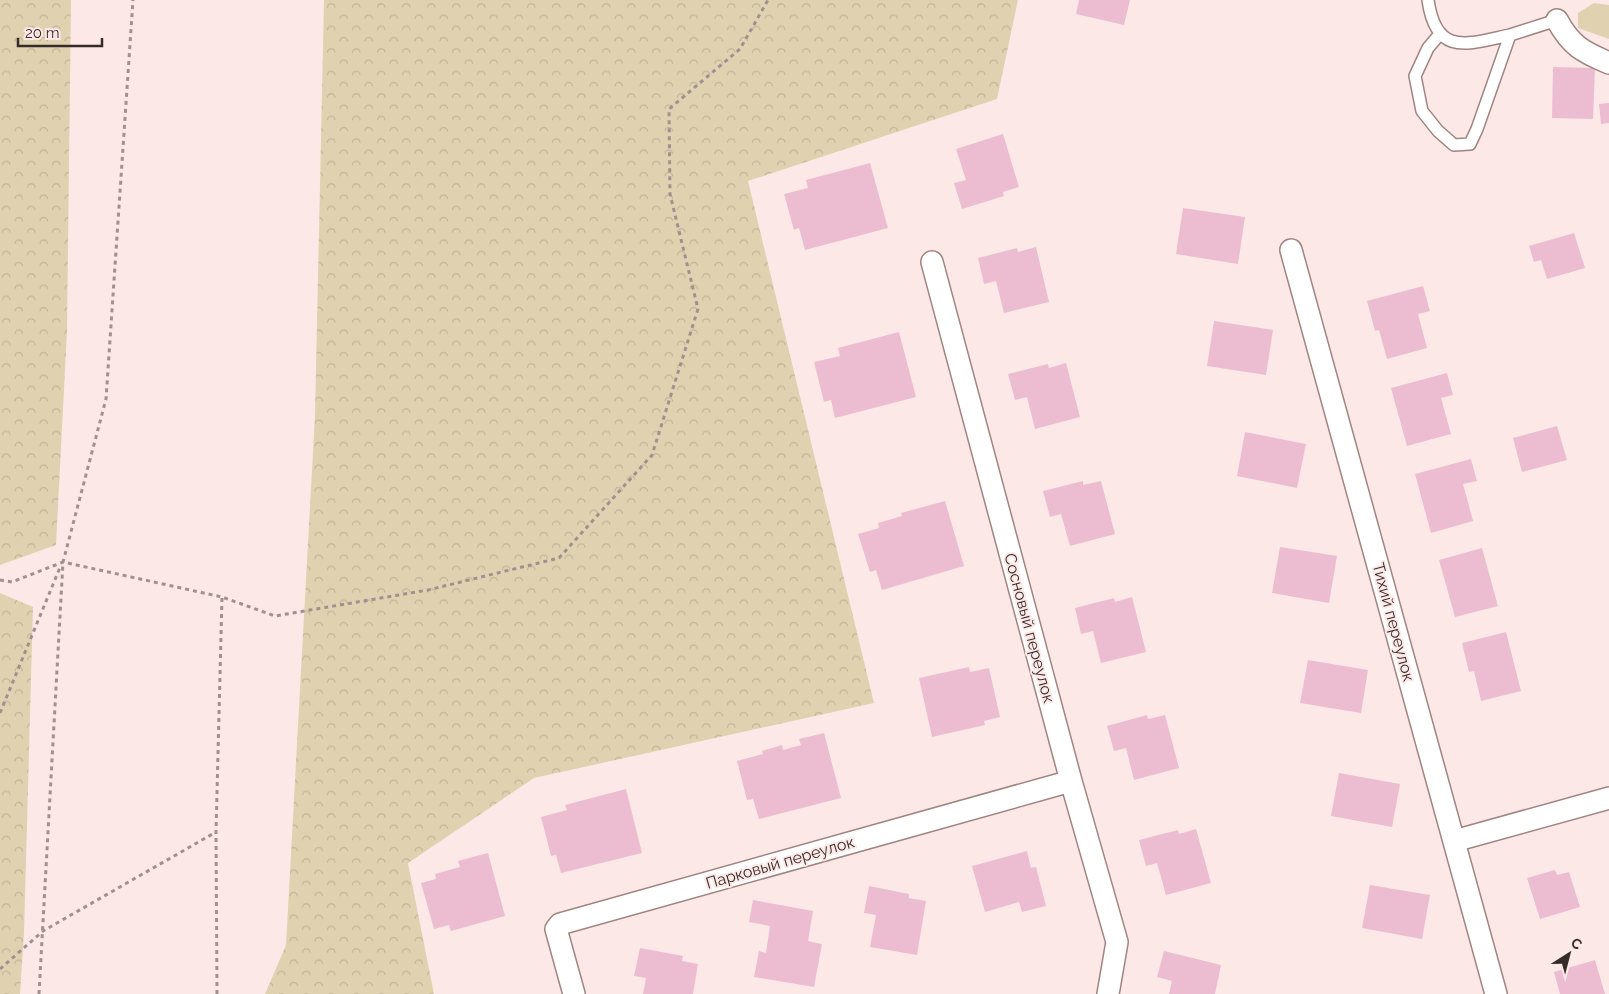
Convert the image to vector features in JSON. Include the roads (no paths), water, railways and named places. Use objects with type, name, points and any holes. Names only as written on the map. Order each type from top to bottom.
[{"type":"street","points":[[1557,20],[1566,36],[1583,52],[1609,63]]},
{"type":"street","name":"Тихий переулок","points":[[1291,250],[1496,994]]},
{"type":"street","name":"Сосновый переулок","points":[[932,262],[1071,781],[1117,942],[1108,994]]},
{"type":"street","name":"Парковый переулок","points":[[574,994],[556,929],[560,924],[1071,781]]},
{"type":"street","points":[[1454,841],[1609,798]]},
{"type":"lane","points":[[1428,0],[1430,18],[1439,35],[1464,45],[1557,20]]},
{"type":"lane","points":[[1439,35],[1428,48],[1415,76],[1422,111],[1438,131],[1454,145],[1470,144],[1510,34]]}]
